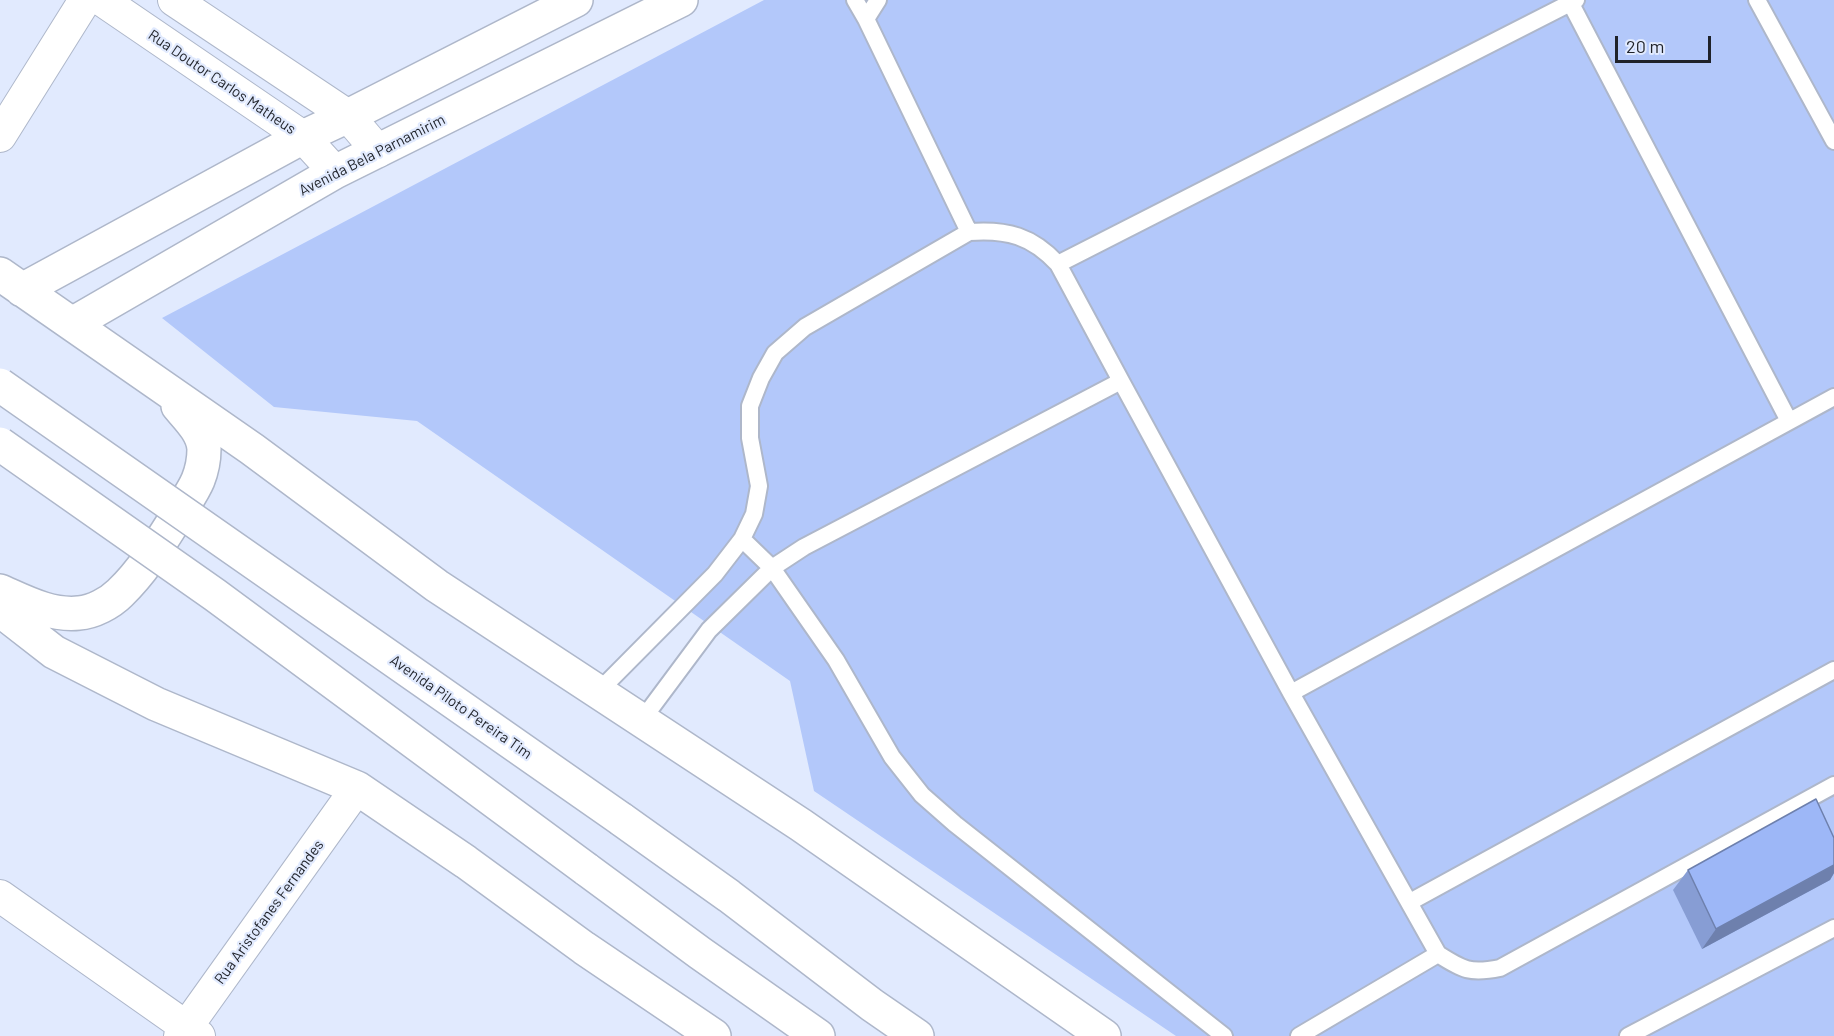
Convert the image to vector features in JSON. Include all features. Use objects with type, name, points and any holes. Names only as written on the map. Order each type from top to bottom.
[{"type":"main road","points":[[576,0],[348,116],[11,282],[252,449],[437,586],[801,825],[1104,1036]]},
{"type":"main road","name":"Avenida Bela Parnamirim","points":[[72,324],[335,172],[681,0]]},
{"type":"main road","name":"Avenida Piloto Pereira Tim","points":[[0,385],[621,819],[917,1036]]},
{"type":"main road","points":[[0,591],[57,612],[79,613],[92,611],[118,595],[139,572],[190,495],[203,465],[204,447],[200,435],[163,389]]},
{"type":"main road","points":[[0,444],[215,595],[700,953],[818,1036]]},
{"type":"main road","points":[[0,610],[54,652],[156,704],[357,788],[466,862],[584,948],[714,1036]]},
{"type":"street","points":[[0,136],[85,0]]},
{"type":"street","name":"Rua Doutor Carlos Matheus","points":[[102,0],[303,137],[335,172]]},
{"type":"street","points":[[174,0],[348,116],[378,151]]},
{"type":"street","name":"Rua Aristofanes Fernandes","points":[[188,1033],[357,788]]},
{"type":"street","points":[[0,896],[188,1033]]},
{"type":"lane","points":[[855,0],[969,232]]},
{"type":"lane","points":[[866,19],[878,0]]},
{"type":"lane","points":[[1757,0],[1834,141]]},
{"type":"lane","points":[[1058,264],[1572,1],[1789,421]]},
{"type":"lane","points":[[597,693],[715,574],[742,539],[754,514],[759,486],[750,438],[750,406],[761,378],[775,353],[805,327],[969,232],[991,230],[1008,232],[1027,239],[1046,251],[1058,264],[1291,693],[1438,954],[1457,967],[1478,972],[1500,968],[1834,785]]},
{"type":"lane","points":[[642,720],[709,630],[772,568],[804,547],[1121,381]]},
{"type":"lane","points":[[1291,693],[1834,397]]},
{"type":"lane","points":[[742,539],[772,568],[836,660],[892,757],[922,795],[955,824],[1224,1036]]},
{"type":"lane","points":[[1410,902],[1834,670]]},
{"type":"lane","points":[[1628,1036],[1834,928]]},
{"type":"lane","points":[[1299,1036],[1438,954]]},
{"type":"shaded area","points":[[764,0],[1834,0],[1834,1036],[1176,1036],[814,791],[790,681],[417,421],[274,407],[162,318]]},
{"type":"building","points":[[1816,799],[1834,838],[1834,865],[1716,929],[1688,870]]}]
